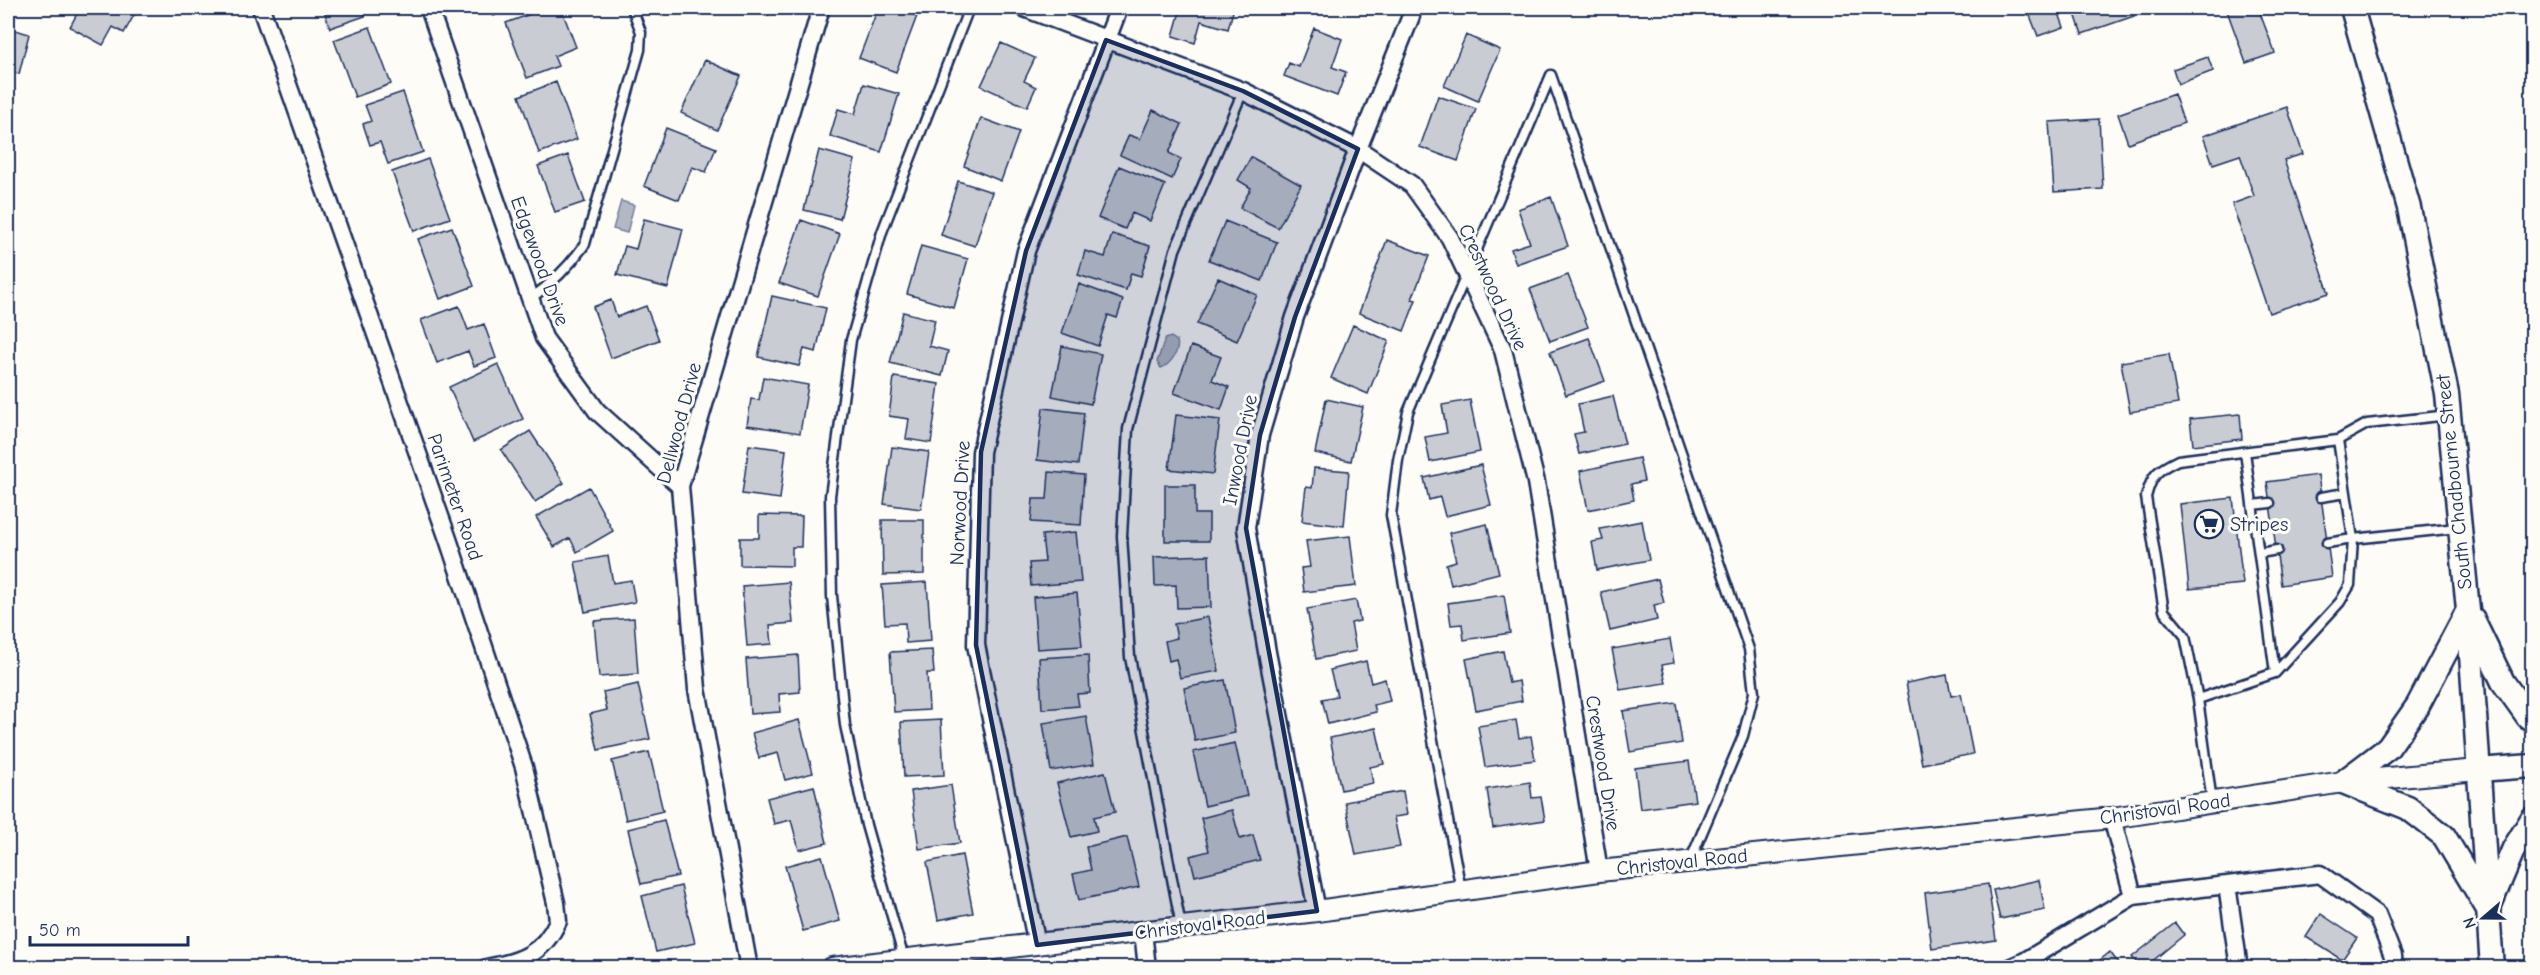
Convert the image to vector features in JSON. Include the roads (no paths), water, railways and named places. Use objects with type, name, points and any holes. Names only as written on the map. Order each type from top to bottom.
[{"type":"main road","name":"South Chadbourne Street","points":[[2352,8],[2409,208],[2447,394],[2468,610],[2492,968]]},
{"type":"main road","points":[[2468,610],[2503,682],[2532,720]]},
{"type":"main road","points":[[2343,782],[2388,748],[2418,705],[2468,610]]},
{"type":"main road","name":"Christoval Road","points":[[2478,770],[2532,766]]},
{"type":"main road","points":[[2343,782],[2409,808],[2444,836],[2489,909]]},
{"type":"main road","points":[[2489,909],[2514,848],[2532,819]]},
{"type":"street","name":"Parimeter Road","points":[[261,8],[452,550],[524,767],[535,809],[558,921],[550,938],[536,951],[519,960],[486,968]]},
{"type":"street","name":"Edgewood Drive","points":[[429,8],[544,338],[597,411],[680,486]]},
{"type":"street","name":"Dellwood Drive","points":[[749,968],[697,688],[680,486],[821,8]]},
{"type":"street","name":"Crestwood Drive","points":[[1024,8],[1243,91],[1358,149],[1412,185],[1450,238],[1503,350],[1536,482],[1599,871]]},
{"type":"street","name":"Norwood Drive","points":[[1037,945],[975,645],[981,452],[1026,251],[1119,8]]},
{"type":"street","name":"Inwood Drive","points":[[1317,911],[1267,652],[1246,528],[1260,435],[1295,316],[1411,16]]},
{"type":"street","name":"Christoval Road","points":[[832,968],[894,963],[1317,911],[1599,871],[2112,818],[2343,782],[2478,770]]},
{"type":"street","points":[[2112,818],[2133,896]]},
{"type":"street","points":[[2020,965],[2133,896],[2320,874],[2377,915],[2393,956],[2394,968]]},
{"type":"street","points":[[2227,885],[2239,968]]},
{"type":"street","points":[[1143,931],[1147,968]]},
{"type":"lane","points":[[530,299],[553,283],[569,267],[585,244],[640,50],[641,32],[632,8]]},
{"type":"lane","points":[[894,963],[845,725],[832,596],[830,496],[851,340],[882,232],[969,8]]},
{"type":"lane","points":[[1461,890],[1391,515],[1398,460],[1408,412],[1551,75],[1749,649],[1754,693],[1743,736],[1690,862]]},
{"type":"lane","points":[[1181,927],[1130,657],[1122,536],[1128,429],[1175,250],[1243,91]]},
{"type":"lane","points":[[2212,802],[2198,699],[2185,636],[2164,611],[2146,497],[2151,479],[2162,468],[2178,460],[2338,440],[2367,424],[2449,415]]},
{"type":"lane","points":[[2198,699],[2275,673],[2340,602],[2350,585],[2353,539],[2338,440]]},
{"type":"lane","points":[[2245,452],[2275,673]]},
{"type":"lane","points":[[2321,497],[2346,493]]},
{"type":"lane","points":[[2253,505],[2270,503]]},
{"type":"lane","points":[[2327,543],[2460,528]]},
{"type":"lane","points":[[2260,553],[2277,550]]},
{"type":"place","name":"Stripes","points":[[2209,524]]}]
